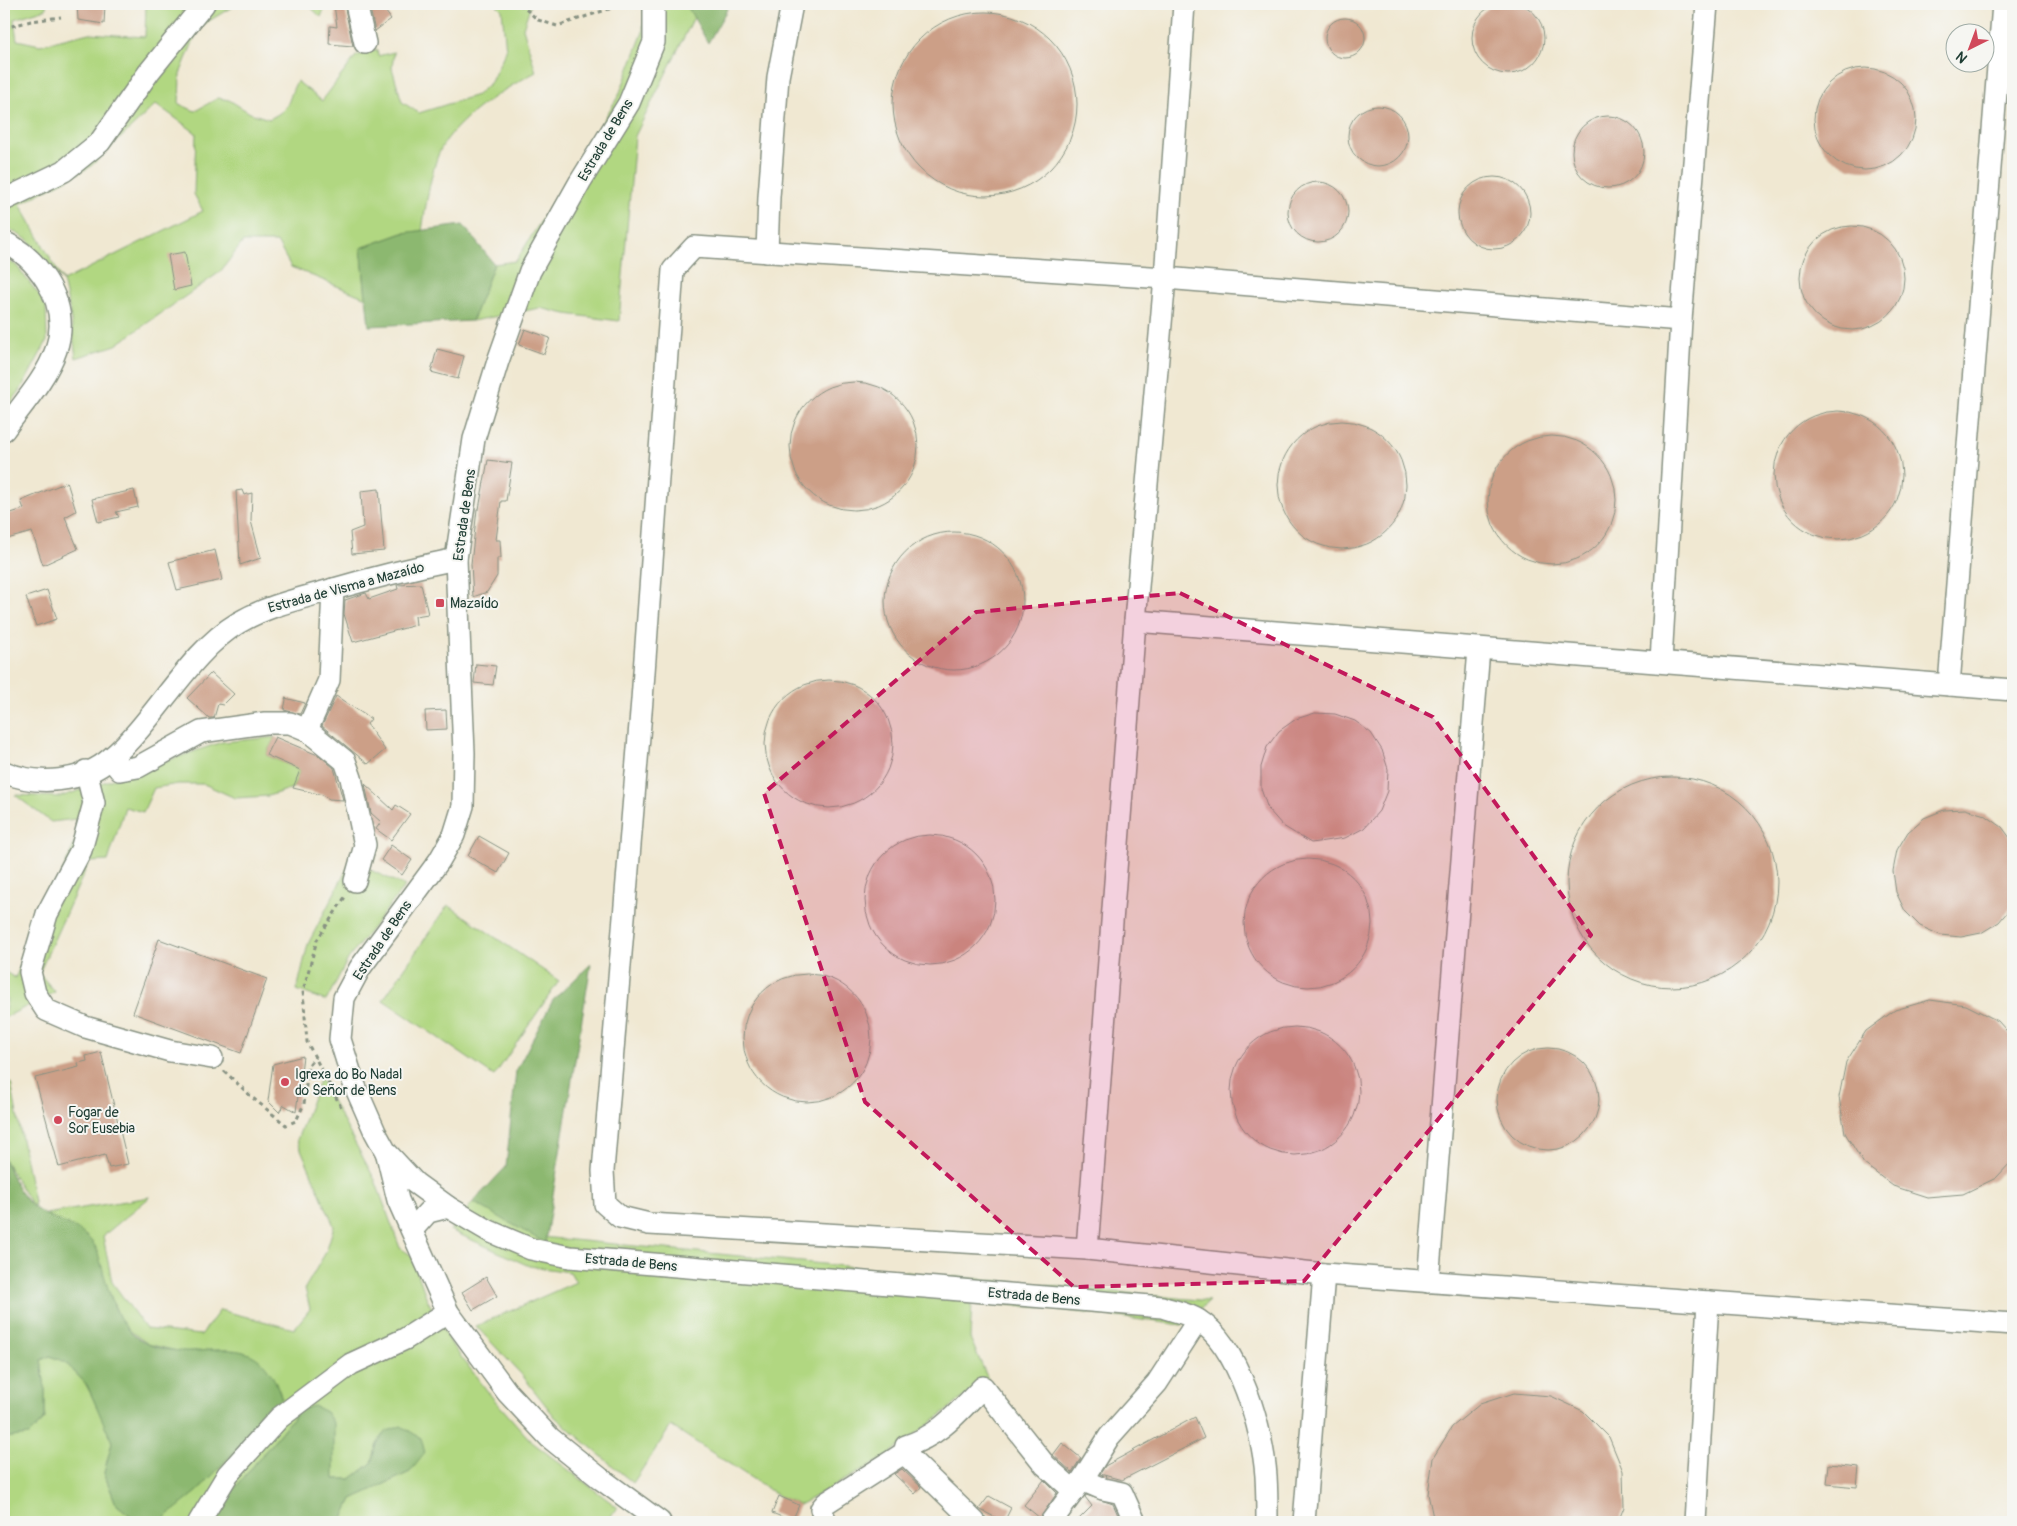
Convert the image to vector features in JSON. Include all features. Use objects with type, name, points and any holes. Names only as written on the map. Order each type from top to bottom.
[{"type":"street","points":[[4,200],[64,171],[100,142],[149,72],[204,4]]},
{"type":"street","points":[[356,4],[365,43]]},
{"type":"street","name":"Estrada de Bens","points":[[654,4],[654,42],[629,103],[580,182],[530,271],[507,334],[474,439],[456,559],[464,753],[463,806],[454,835],[439,861],[360,968],[344,998],[340,1039],[354,1084],[386,1152],[415,1183],[448,1207],[489,1231],[531,1249],[570,1257],[1162,1307],[1198,1320],[1216,1336],[1232,1358],[1248,1394],[1259,1432],[1266,1475],[1267,1522]]},
{"type":"street","points":[[767,252],[768,197],[778,77],[792,4]]},
{"type":"street","points":[[1087,1249],[1135,621],[1165,278],[1184,4]]},
{"type":"street","points":[[1661,661],[1681,320],[1707,4]]},
{"type":"street","points":[[1949,685],[2004,4]]},
{"type":"street","points":[[1998,71],[2013,87]]},
{"type":"street","points":[[4,242],[16,248],[37,267],[55,296],[62,324],[54,359],[37,386],[4,430]]},
{"type":"street","points":[[1681,320],[1165,278],[694,247],[684,255],[673,270],[641,710],[603,1171],[606,1204],[620,1217],[649,1224],[1087,1249],[1324,1274],[2013,1324]]},
{"type":"street","name":"Estrada de Visma a Mazaído","points":[[4,772],[19,779],[43,782],[66,779],[86,772],[111,759],[213,642],[236,624],[264,609],[397,571],[456,559]]},
{"type":"street","points":[[307,730],[329,680],[333,589]]},
{"type":"street","points":[[1135,621],[2013,690]]},
{"type":"street","points":[[1428,1282],[1480,649]]},
{"type":"street","points":[[111,759],[120,770],[138,767],[201,732],[273,723],[290,723],[307,730],[345,761],[351,778],[365,845],[355,882]]},
{"type":"street","points":[[86,772],[94,803],[82,850],[46,914],[30,972],[35,993],[46,1010],[86,1027],[170,1051],[212,1058]]},
{"type":"street","points":[[386,1152],[398,1200],[448,1312],[506,1392],[550,1438],[601,1479],[660,1522]]},
{"type":"street","points":[[398,1200],[404,1190],[415,1183]]},
{"type":"street","points":[[412,1230],[415,1183]]},
{"type":"street","points":[[412,1230],[428,1212],[448,1207]]},
{"type":"street","points":[[1304,1522],[1324,1274]]},
{"type":"street","points":[[1695,1522],[1708,1302]]},
{"type":"street","points":[[199,1522],[228,1474],[279,1418],[351,1364],[405,1339],[448,1312]]},
{"type":"street","points":[[1051,1522],[1078,1486],[1109,1437],[1157,1383],[1198,1320]]},
{"type":"street","points":[[826,1522],[821,1509],[826,1503],[904,1453],[906,1446],[920,1441],[945,1427],[983,1387],[1045,1466],[1078,1486],[1122,1493],[1135,1522]]},
{"type":"street","points":[[904,1453],[975,1522]]},
{"type":"path","points":[[520,4],[538,20],[557,26],[624,4]]},
{"type":"path","points":[[4,28],[31,21],[61,17]]},
{"type":"path","points":[[212,1058],[254,1099],[286,1125],[296,1122],[304,1104],[308,1066],[315,1057]]},
{"type":"highlighted area","points":[[1180,593],[1433,717],[1591,935],[1304,1281],[1074,1287],[865,1102],[764,793],[976,612]]},
{"type":"green space","points":[[4,4],[46,4],[46,9],[14,19],[17,40],[40,45],[89,33],[145,37],[146,4],[237,4],[199,27],[180,74],[179,104],[195,111],[218,98],[229,100],[250,113],[269,119],[286,107],[297,81],[322,101],[356,56],[377,49],[378,56],[394,52],[392,68],[402,102],[419,113],[477,95],[491,82],[506,50],[502,10],[496,4],[531,4],[523,28],[536,72],[485,103],[461,123],[443,145],[432,174],[422,231],[403,233],[361,248],[366,298],[291,267],[277,242],[243,242],[220,272],[116,345],[76,358],[70,312],[63,281],[28,240],[4,226]],"holes":[[[156,104],[196,133],[194,194],[203,211],[63,281],[20,204],[90,167]]]},
{"type":"green space","points":[[307,4],[326,4],[321,17]]},
{"type":"green space","points":[[644,4],[686,4],[694,17],[635,136],[619,321],[566,314],[540,308],[472,321],[494,264],[516,261],[619,95],[643,32]]},
{"type":"green space","points":[[686,4],[730,4],[708,43]]},
{"type":"green space","points":[[463,225],[494,264],[472,321],[369,326],[361,248],[403,233]]},
{"type":"green space","points":[[4,259],[16,265],[46,304],[47,341],[20,391],[4,411]]},
{"type":"green space","points":[[275,737],[266,755],[300,770],[293,788],[268,796],[235,798],[204,784],[178,784],[154,788],[143,812],[125,807],[108,861],[89,862],[39,973],[55,992],[4,1018],[7,999],[4,996],[4,971],[15,978],[82,827],[76,819],[51,822],[15,795],[60,797],[222,742]]},
{"type":"green space","points":[[351,861],[405,886],[348,959],[326,1001],[297,990],[308,944]]},
{"type":"green space","points":[[448,905],[559,981],[494,1076],[383,1000]]},
{"type":"green space","points":[[591,964],[545,1243],[473,1202],[506,1167],[516,1071],[553,1000]]},
{"type":"green space","points":[[320,1078],[375,1180],[400,1248],[411,1255],[427,1299],[452,1345],[492,1397],[532,1442],[617,1507],[607,1522],[341,1522],[352,1499],[410,1472],[377,1444],[372,1463],[351,1479],[333,1479],[333,1453],[300,1409],[231,1493],[212,1522],[139,1522],[162,1520],[211,1350],[181,1352],[148,1344],[122,1325],[110,1294],[46,1214],[150,1197],[103,1236],[112,1282],[146,1329],[201,1335],[220,1310],[294,1329],[310,1309],[305,1288],[326,1252],[334,1226],[297,1140]]},
{"type":"green space","points":[[11,1083],[35,1207],[31,1204],[4,1159],[4,1085]]},
{"type":"green space","points":[[4,1159],[19,1189],[31,1205],[81,1232],[95,1246],[112,1301],[123,1323],[130,1332],[150,1345],[171,1350],[228,1350],[245,1352],[259,1360],[272,1375],[282,1399],[198,1491],[162,1520],[138,1522],[116,1504],[104,1473],[112,1442],[87,1385],[65,1362],[50,1356],[41,1360],[45,1388],[45,1418],[29,1435],[4,1438]]},
{"type":"green space","points":[[473,1202],[541,1237],[1209,1301],[1182,1325],[1046,1308],[972,1302],[970,1338],[988,1379],[883,1459],[799,1505],[779,1496],[671,1426],[633,1483],[555,1417],[522,1375],[476,1326],[576,1282],[570,1272],[529,1266],[450,1230]]},
{"type":"green space","points":[[50,1356],[65,1362],[85,1383],[102,1415],[112,1442],[104,1473],[116,1504],[138,1522],[4,1522],[4,1438],[29,1434],[45,1419],[45,1388],[41,1360]]},
{"type":"green space","points":[[314,1406],[326,1412],[334,1424],[334,1479],[351,1479],[372,1463],[377,1444],[385,1432],[401,1426],[421,1438],[425,1453],[410,1472],[352,1499],[341,1522],[212,1522],[231,1493],[300,1409]]},
{"type":"building","points":[[1508,2],[1528,8],[1538,18],[1544,38],[1538,58],[1528,68],[1508,74],[1488,68],[1478,58],[1472,38],[1478,18],[1488,8]]},
{"type":"building","points":[[77,4],[105,4],[104,24],[78,20]]},
{"type":"building","points":[[334,4],[344,4],[353,46],[329,44],[330,26],[337,27]]},
{"type":"building","points":[[369,4],[380,4],[391,19],[375,31]]},
{"type":"building","points":[[976,12],[994,12],[1012,16],[1036,27],[1056,45],[1062,53],[1073,77],[1077,113],[1070,139],[1062,155],[1044,175],[1036,181],[1012,192],[994,196],[976,196],[958,192],[934,181],[914,163],[908,155],[897,131],[893,113],[893,95],[897,77],[908,53],[926,33],[934,27],[958,16]]},
{"type":"building","points":[[1349,18],[1356,21],[1362,27],[1365,38],[1364,46],[1356,55],[1349,58],[1341,58],[1334,55],[1326,46],[1325,34],[1328,27],[1337,19]]},
{"type":"building","points":[[1855,68],[1875,68],[1894,76],[1908,90],[1916,109],[1913,139],[1908,148],[1894,162],[1875,170],[1855,170],[1836,162],[1822,148],[1814,129],[1814,109],[1822,90],[1836,76]]},
{"type":"building","points":[[1378,106],[1394,111],[1399,115],[1403,120],[1408,136],[1403,152],[1399,157],[1394,161],[1378,166],[1362,161],[1357,157],[1353,152],[1348,136],[1353,120],[1357,115],[1362,111]]},
{"type":"building","points":[[1608,116],[1628,122],[1638,132],[1644,152],[1638,172],[1628,182],[1608,188],[1588,182],[1578,172],[1572,152],[1578,132],[1588,122]]},
{"type":"building","points":[[1487,177],[1501,177],[1520,187],[1530,206],[1530,220],[1520,239],[1501,249],[1487,249],[1468,239],[1458,220],[1458,206],[1468,187]]},
{"type":"building","points":[[1318,182],[1334,187],[1339,191],[1343,196],[1348,212],[1343,228],[1339,233],[1334,237],[1318,242],[1302,237],[1297,233],[1293,228],[1288,212],[1293,196],[1297,191],[1302,187]]},
{"type":"building","points":[[1852,226],[1872,230],[1881,235],[1895,249],[1900,258],[1904,278],[1900,298],[1895,307],[1881,321],[1872,326],[1852,330],[1832,326],[1823,321],[1809,307],[1804,298],[1800,278],[1804,258],[1809,249],[1823,235],[1832,230]]},
{"type":"building","points":[[185,252],[191,286],[174,290],[168,255]]},
{"type":"building","points":[[525,329],[550,338],[544,354],[519,345]]},
{"type":"building","points":[[437,349],[464,356],[458,379],[431,372]]},
{"type":"building","points":[[854,382],[878,387],[899,401],[913,422],[918,446],[913,470],[899,491],[878,505],[854,510],[830,505],[809,491],[795,470],[790,446],[795,422],[809,401],[830,387]]},
{"type":"building","points":[[1838,411],[1862,416],[1883,430],[1897,451],[1902,475],[1897,499],[1883,520],[1862,534],[1838,539],[1814,534],[1793,520],[1779,499],[1774,475],[1779,451],[1793,430],[1814,416]]},
{"type":"building","points":[[1342,421],[1366,426],[1387,440],[1401,461],[1406,485],[1401,509],[1387,530],[1366,544],[1342,549],[1318,544],[1297,530],[1283,509],[1278,485],[1283,461],[1297,440],[1318,426]]},
{"type":"building","points":[[1552,436],[1576,441],[1597,455],[1611,476],[1616,500],[1611,524],[1597,545],[1576,559],[1552,564],[1528,559],[1507,545],[1493,524],[1488,500],[1493,476],[1507,455],[1528,441]]},
{"type":"building","points":[[488,460],[512,463],[506,501],[501,501],[496,540],[500,540],[501,558],[497,558],[497,576],[487,592],[473,597],[471,564],[477,509],[479,509]]},
{"type":"building","points":[[67,482],[76,511],[65,517],[78,549],[43,565],[32,532],[7,539],[4,515],[24,509],[21,501]]},
{"type":"building","points":[[379,489],[384,551],[352,554],[350,532],[363,527],[361,491]]},
{"type":"building","points":[[134,490],[138,507],[116,512],[119,517],[98,522],[92,499]]},
{"type":"building","points":[[242,490],[244,495],[252,493],[251,521],[261,558],[240,565],[236,491]]},
{"type":"building","points":[[954,532],[980,538],[1003,552],[1017,575],[1023,601],[1017,627],[1003,650],[980,664],[954,670],[928,664],[905,650],[891,627],[885,601],[891,575],[905,552],[928,538]]},
{"type":"building","points":[[215,550],[222,580],[177,590],[169,562]]},
{"type":"building","points":[[421,584],[428,614],[415,616],[416,625],[353,642],[344,614],[345,600],[366,593],[369,599],[398,589],[397,585]]},
{"type":"building","points":[[47,590],[57,619],[36,626],[26,597]]},
{"type":"building","points":[[476,664],[496,666],[493,685],[474,683]]},
{"type":"building","points":[[211,673],[234,694],[223,705],[218,704],[214,718],[209,718],[187,698]]},
{"type":"building","points":[[829,680],[853,685],[874,699],[888,720],[893,744],[888,768],[874,789],[853,803],[829,808],[805,803],[784,789],[770,768],[765,744],[770,720],[784,699],[805,685]]},
{"type":"building","points":[[336,696],[371,719],[367,724],[385,750],[368,764],[322,726]]},
{"type":"building","points":[[285,698],[305,703],[300,714],[284,710]]},
{"type":"building","points":[[446,710],[447,729],[426,730],[425,711]]},
{"type":"building","points":[[1315,713],[1335,714],[1355,721],[1371,733],[1382,750],[1388,769],[1387,791],[1379,811],[1364,828],[1345,838],[1311,843],[1283,826],[1268,809],[1261,789],[1261,767],[1267,747],[1279,731],[1296,719]]},
{"type":"building","points":[[275,737],[320,756],[334,768],[343,800],[329,799],[323,795],[293,788],[300,770],[266,755]]},
{"type":"building","points":[[1672,777],[1692,779],[1712,785],[1730,795],[1746,808],[1759,824],[1769,842],[1775,862],[1777,882],[1775,902],[1769,922],[1759,940],[1746,956],[1730,969],[1712,979],[1692,985],[1672,987],[1652,985],[1632,979],[1614,969],[1598,956],[1585,940],[1575,922],[1569,902],[1567,882],[1569,862],[1575,842],[1585,824],[1598,808],[1614,795],[1632,785],[1652,779]]},
{"type":"building","points":[[365,784],[393,810],[396,805],[410,814],[391,840],[376,829],[381,822],[371,813]]},
{"type":"building","points":[[1965,809],[1985,815],[2002,827],[2013,842],[2013,905],[1999,922],[1981,933],[1961,937],[1940,935],[1920,926],[1905,911],[1896,892],[1893,871],[1897,850],[1908,832],[1924,818],[1944,810]]},
{"type":"building","points":[[930,835],[943,836],[955,840],[976,854],[990,875],[994,887],[994,913],[990,925],[976,946],[955,960],[943,964],[930,965],[917,964],[905,960],[884,946],[870,925],[866,913],[865,900],[866,887],[870,875],[884,854],[905,840],[917,836]]},
{"type":"building","points":[[479,836],[509,853],[498,873],[468,856]]},
{"type":"building","points":[[391,845],[412,860],[402,875],[381,860]]},
{"type":"building","points":[[1308,859],[1332,864],[1353,878],[1367,899],[1372,923],[1367,947],[1353,968],[1332,982],[1308,987],[1284,982],[1263,968],[1249,947],[1244,923],[1249,899],[1263,878],[1284,864]]},
{"type":"building","points":[[159,939],[267,979],[241,1053],[133,1013]]},
{"type":"building","points":[[807,974],[831,979],[852,993],[866,1014],[871,1038],[866,1062],[852,1083],[831,1097],[807,1102],[783,1097],[762,1083],[748,1062],[743,1038],[748,1014],[762,993],[783,979]]},
{"type":"building","points":[[1930,1000],[1966,1005],[1998,1021],[2013,1038],[2013,1160],[1996,1178],[1963,1194],[1927,1197],[1893,1186],[1864,1164],[1845,1133],[1839,1097],[1846,1062],[1866,1031],[1895,1010]]},
{"type":"building","points":[[1295,1027],[1319,1032],[1340,1046],[1354,1067],[1359,1091],[1354,1115],[1340,1136],[1319,1150],[1295,1155],[1271,1150],[1250,1136],[1236,1115],[1231,1091],[1236,1067],[1250,1046],[1271,1032]]},
{"type":"building","points":[[1548,1048],[1567,1052],[1584,1063],[1595,1080],[1599,1099],[1595,1118],[1584,1135],[1567,1146],[1548,1150],[1529,1146],[1512,1135],[1501,1118],[1497,1099],[1501,1080],[1512,1063],[1529,1052]]},
{"type":"building","points":[[101,1052],[128,1164],[109,1168],[105,1155],[59,1167],[35,1078],[79,1067],[78,1063],[87,1061],[86,1056]]},
{"type":"building","name":"Igrexa do Bo Nadal do Señor de Bens","points":[[303,1056],[296,1112],[284,1105],[279,1112],[268,1101],[273,1064]]},
{"type":"building","points":[[486,1277],[497,1296],[473,1310],[462,1292]]},
{"type":"building","points":[[1514,1393],[1551,1396],[1583,1411],[1609,1437],[1623,1471],[1624,1507],[1618,1522],[1434,1522],[1428,1494],[1433,1458],[1452,1427],[1480,1404]]},
{"type":"building","points":[[1195,1417],[1204,1438],[1122,1480],[1100,1474],[1105,1466]]},
{"type":"building","points":[[1062,1443],[1081,1458],[1072,1472],[1053,1455]]},
{"type":"building","points":[[1829,1464],[1859,1467],[1857,1487],[1827,1484]]},
{"type":"building","points":[[902,1469],[921,1487],[915,1494],[894,1474]]},
{"type":"building","points":[[1044,1480],[1057,1493],[1040,1518],[1024,1505]]},
{"type":"building","points":[[1086,1495],[1113,1504],[1121,1522],[1076,1522],[1092,1506],[1085,1497]]},
{"type":"building","points":[[779,1496],[799,1505],[792,1521],[772,1513]]},
{"type":"building","points":[[989,1496],[1011,1508],[1004,1522],[979,1509]]},
{"type":"place","name":"Mazaído","points":[[440,603]]},
{"type":"place","name":"Igrexa do Bo Nadal do Señor de Bens","points":[[285,1082]]},
{"type":"place","name":"Fogar de Sor Eusebia","points":[[58,1120]]}]
